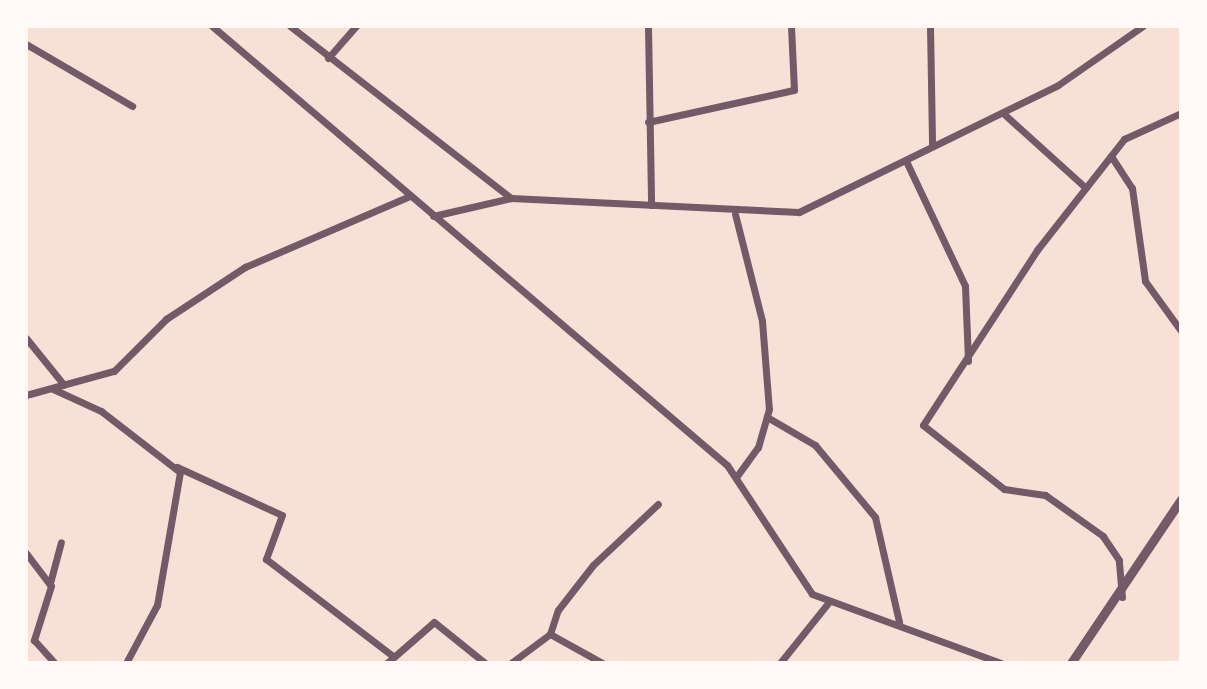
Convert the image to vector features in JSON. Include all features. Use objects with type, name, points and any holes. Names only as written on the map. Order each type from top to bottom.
[{"type":"street","points":[[212,26],[737,476],[796,580],[828,603],[899,622],[1001,663]]},
{"type":"street","points":[[290,26],[511,198]]},
{"type":"street","points":[[328,58],[356,26]]},
{"type":"street","points":[[648,26],[651,205]]},
{"type":"street","points":[[648,122],[794,90],[791,26]]},
{"type":"street","points":[[930,26],[932,146]]},
{"type":"street","points":[[433,216],[511,198],[651,205],[735,214],[799,212],[1004,114],[1143,26]]},
{"type":"street","points":[[26,44],[132,106]]},
{"type":"street","points":[[1122,597],[1119,560],[1103,536],[1045,495],[1004,489],[925,432],[968,363],[1111,156],[1135,130],[1181,113]]},
{"type":"street","points":[[1004,114],[1086,188]]},
{"type":"street","points":[[1111,156],[1132,188],[1145,281],[1181,331]]},
{"type":"street","points":[[906,161],[965,286],[968,363]]},
{"type":"street","points":[[26,395],[127,363],[166,319],[245,267],[410,196]]},
{"type":"street","points":[[735,214],[762,321],[767,417],[737,476]]},
{"type":"street","points":[[26,338],[64,385]]},
{"type":"street","points":[[51,388],[101,411],[177,467],[282,515],[266,559],[390,660],[434,622],[485,663]]},
{"type":"street","points":[[767,417],[815,445],[875,517],[899,622]]},
{"type":"street","points":[[126,663],[157,605],[170,558],[177,467]]},
{"type":"street","points":[[1071,663],[1122,597],[1181,499]]},
{"type":"street","points":[[511,663],[550,634],[593,565],[658,504]]},
{"type":"street","points":[[38,650],[33,629],[61,542]]},
{"type":"street","points":[[26,553],[50,583]]},
{"type":"street","points":[[780,663],[828,603]]},
{"type":"street","points":[[550,634],[602,663]]},
{"type":"street","points":[[26,647],[38,650],[55,663]]}]
